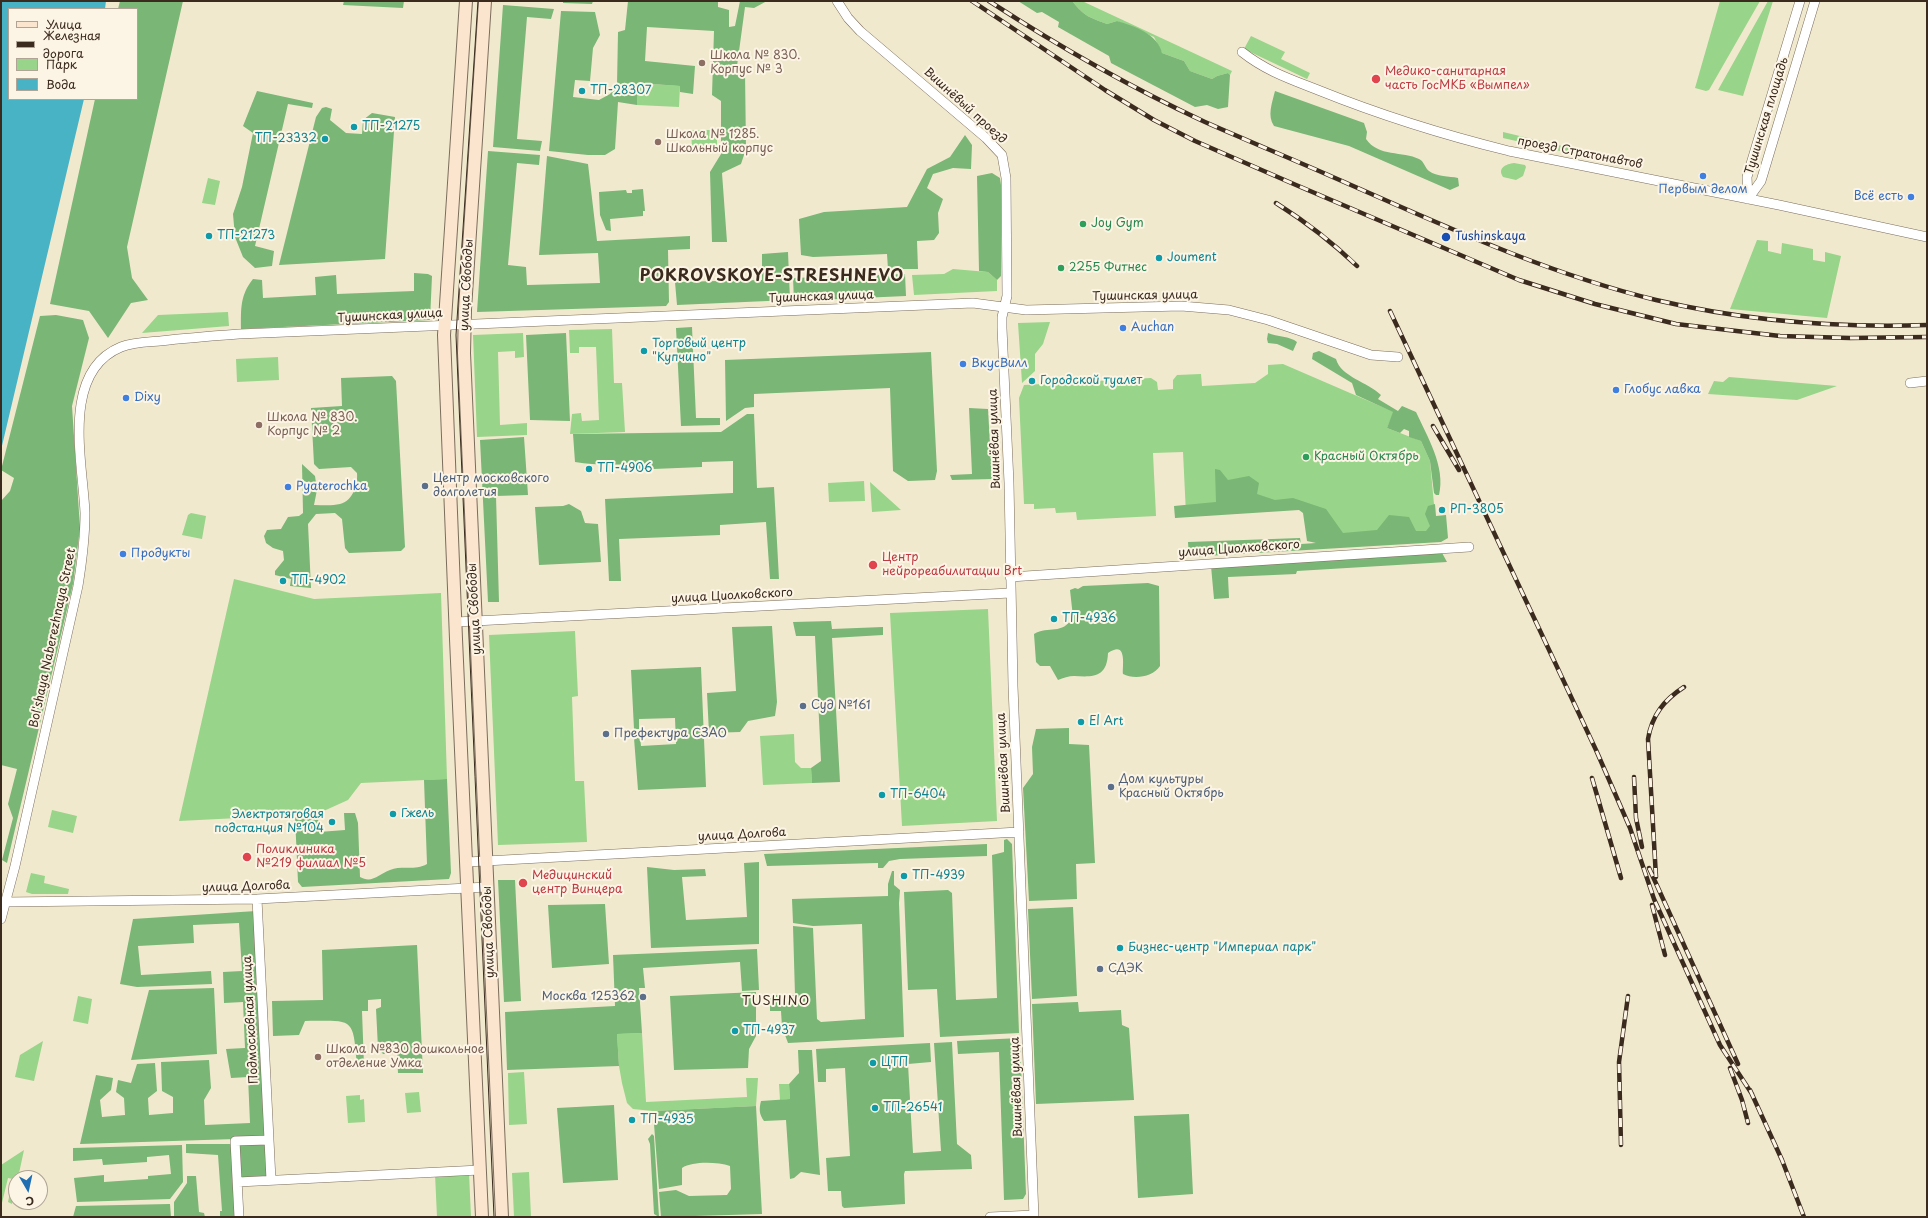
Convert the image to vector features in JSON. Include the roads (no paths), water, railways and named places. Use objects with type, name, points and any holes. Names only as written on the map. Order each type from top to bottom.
[{"type":"main road","name":"улица Свободы","points":[[466,1],[445,325],[456,622],[482,1217]]},
{"type":"main road","name":"улица Свободы","points":[[485,1],[464,325],[475,621],[502,1217]]},
{"type":"street","name":"Вишнёвый проезд","points":[[837,1],[848,18],[860,31],[986,138],[1002,155],[1006,178],[1007,296],[1004,308]]},
{"type":"street","name":"Тушинская площадь","points":[[1748,200],[1747,177],[1800,1]]},
{"type":"street","name":"Тушинская площадь","points":[[1748,200],[1761,181],[1815,1]]},
{"type":"street","name":"проезд Стратонавтов","points":[[1242,52],[1263,68],[1345,101],[1384,115],[1481,144],[1927,237]]},
{"type":"street","name":"Тушинская улица","points":[[238,334],[973,304],[992,305],[1004,308],[1068,310],[1181,306],[1229,310],[1268,320],[1371,355],[1398,357]]},
{"type":"street","name":"Вишнёвая улица","points":[[1004,308],[1002,328],[1009,483],[1010,593],[1034,1216]]},
{"type":"street","name":"Bol'shaya Naberezhnaya Street","points":[[1,919],[49,714],[83,555],[85,517],[79,424],[85,389],[90,373],[106,355],[122,347],[138,343],[238,334]]},
{"type":"street","points":[[1910,383],[1927,381]]},
{"type":"street","name":"улица Циолковского","points":[[1010,577],[1469,547]]},
{"type":"street","name":"улица Циолковского","points":[[456,622],[1010,593]]},
{"type":"street","name":"улица Долгова","points":[[467,862],[591,854],[1019,832]]},
{"type":"street","name":"улица Долгова","points":[[6,902],[257,899],[487,887]]},
{"type":"street","name":"Подмосковная улица","points":[[257,899],[270,1180]]},
{"type":"street","points":[[239,1217],[235,1141],[269,1140]]},
{"type":"street","points":[[238,1182],[480,1170]]},
{"type":"street","points":[[990,1217],[1034,1216]]},
{"type":"water","points":[[1,1],[106,1],[105,8],[8,8],[8,100],[84,100],[1,450]]},
{"type":"tram line","points":[[478,1],[456,335],[494,1217]]},
{"type":"railway","points":[[972,1],[1105,90],[1154,120],[1195,141],[1519,280],[1595,304],[1676,324],[1780,336],[1850,338],[1927,337]]},
{"type":"railway","points":[[989,1],[1041,34],[1149,95],[1177,109],[1453,230],[1533,262],[1615,289],[1656,300],[1723,313],[1791,322],[1893,326],[1927,325]]},
{"type":"railway","points":[[1276,203],[1298,217],[1357,266]]},
{"type":"railway","points":[[1390,311],[1596,750],[1630,828],[1654,899],[1720,1045],[1752,1094]]},
{"type":"railway","points":[[1433,426],[1459,470]]},
{"type":"railway","points":[[1656,877],[1648,739],[1652,723],[1660,709],[1670,697],[1684,687]]},
{"type":"railway","points":[[1634,777],[1636,818],[1642,847]]},
{"type":"railway","points":[[1592,778],[1621,878]]},
{"type":"railway","points":[[1649,868],[1738,1064]]},
{"type":"railway","points":[[1652,905],[1665,955]]},
{"type":"railway","points":[[1621,1145],[1619,1062],[1628,996]]},
{"type":"railway","points":[[1730,1068],[1742,1100],[1748,1123]]},
{"type":"railway","points":[[1750,1090],[1782,1160],[1804,1217]]},
{"type":"place","name":"Школа № 830. Корпус № 3","points":[[702,63]]},
{"type":"place","name":"Медико-санитарная часть ГосМКБ «Вымпел»","points":[[1376,79]]},
{"type":"place","name":"ТП-28307","points":[[582,91]]},
{"type":"place","name":"ТП-21275","points":[[354,127]]},
{"type":"place","name":"ТП-23332","points":[[325,139]]},
{"type":"place","name":"Школа № 1285. Школьный корпус","points":[[658,142]]},
{"type":"place","name":"Первым делом","points":[[1703,176]]},
{"type":"place","name":"Всё есть","points":[[1911,197]]},
{"type":"place","name":"Joy Gym","points":[[1083,224]]},
{"type":"place","name":"ТП-21273","points":[[209,236]]},
{"type":"place","name":"Tushinskaya","points":[[1446,237]]},
{"type":"place","name":"Joument","points":[[1159,258]]},
{"type":"place","name":"2255 Фитнес","points":[[1061,268]]},
{"type":"place","name":"Auchan","points":[[1123,328]]},
{"type":"place","name":"Торговый центр \"Купчино\"","points":[[644,351]]},
{"type":"place","name":"ВкусВилл","points":[[963,364]]},
{"type":"place","name":"Городской туалет","points":[[1032,381]]},
{"type":"place","name":"Глобус лавка","points":[[1616,390]]},
{"type":"place","name":"Dixy","points":[[126,398]]},
{"type":"place","name":"Школа № 830. Корпус № 2","points":[[259,425]]},
{"type":"place","name":"Красный Октябрь","points":[[1306,457]]},
{"type":"place","name":"ТП-4906","points":[[589,469]]},
{"type":"place","name":"Центр московского долголетия","points":[[425,486]]},
{"type":"place","name":"Pyaterochka","points":[[288,487]]},
{"type":"place","name":"РП-3805","points":[[1442,510]]},
{"type":"place","name":"Продукты","points":[[123,554]]},
{"type":"place","name":"Центр нейрореабилитации Brt","points":[[873,565]]},
{"type":"place","name":"ТП-4902","points":[[283,581]]},
{"type":"place","name":"ТП-4936","points":[[1054,619]]},
{"type":"place","name":"Суд №161","points":[[803,706]]},
{"type":"place","name":"El Art","points":[[1081,722]]},
{"type":"place","name":"Префектура СЗАО","points":[[606,734]]},
{"type":"place","name":"Дом культуры Красный Октябрь","points":[[1111,787]]},
{"type":"place","name":"ТП-6404","points":[[882,795]]},
{"type":"place","name":"Гжель","points":[[393,814]]},
{"type":"place","name":"Электротяговая подстанция №104","points":[[332,822]]},
{"type":"place","name":"Поликлиника №219 филиал №5","points":[[247,857]]},
{"type":"place","name":"ТП-4939","points":[[904,876]]},
{"type":"place","name":"Медицинский центр Винцера","points":[[523,883]]},
{"type":"place","name":"Бизнес-центр \"Империал парк\"","points":[[1120,948]]},
{"type":"place","name":"СДЭК","points":[[1100,969]]},
{"type":"place","name":"Москва 125362","points":[[643,997]]},
{"type":"place","name":"ТП-4937","points":[[735,1031]]},
{"type":"place","name":"Школа №830 дошкольное отделение Умка","points":[[318,1057]]},
{"type":"place","name":"ЦТП","points":[[873,1063]]},
{"type":"place","name":"ТП-26541","points":[[875,1108]]},
{"type":"place","name":"ТП-4935","points":[[632,1120]]},
{"type":"district","name":"POKROVSKOYE-STRESHNEVO","points":[[772,277]]},
{"type":"district","name":"TUSHINO","points":[[776,1001]]}]
